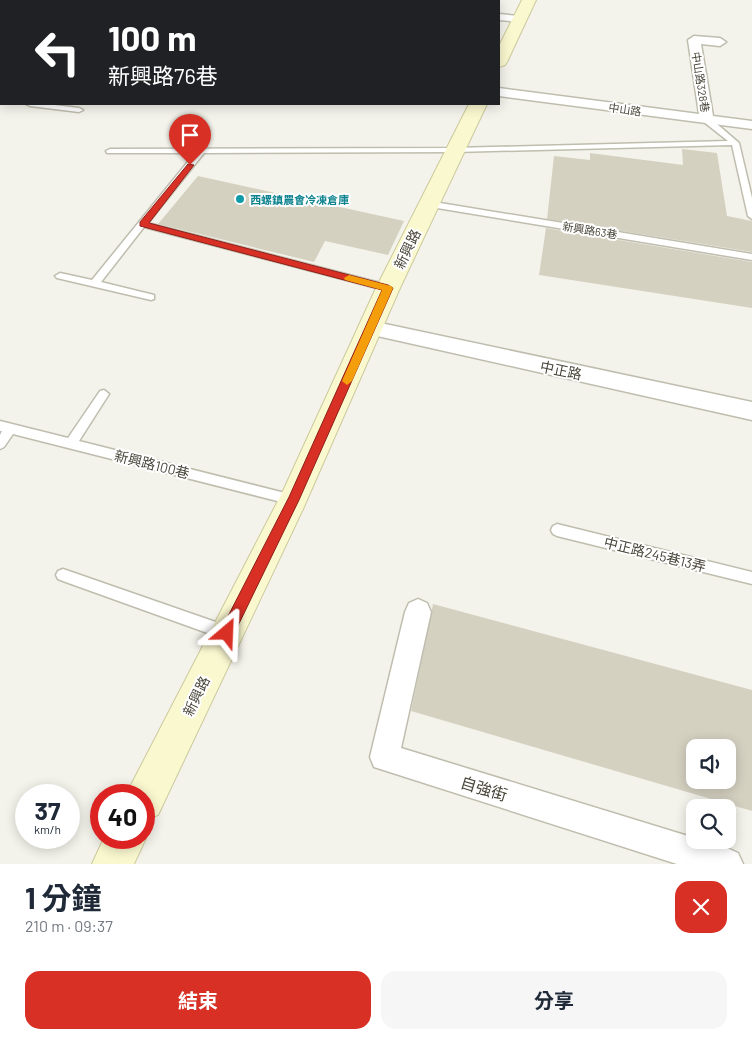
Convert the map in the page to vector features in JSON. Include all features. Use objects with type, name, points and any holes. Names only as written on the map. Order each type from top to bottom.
[{"type":"street","points":[[500,60],[529,0]]},
{"type":"street","points":[[500,17],[519,19]]},
{"type":"street","name":"中山路328巷","points":[[707,120],[694,40],[720,42]]},
{"type":"street","name":"中山路","points":[[500,92],[752,125]]},
{"type":"street","name":"新興路","points":[[152,784],[293,500],[388,288],[478,105]]},
{"type":"street","name":"中正路","points":[[371,328],[752,412]]},
{"type":"street","name":"自強街","points":[[418,612],[384,757],[728,864]]},
{"type":"street","points":[[112,864],[120,849]]},
{"type":"lane","points":[[38,105],[79,110]]},
{"type":"lane","points":[[707,120],[735,143],[752,216]]},
{"type":"lane","points":[[110,151],[455,150],[735,143]]},
{"type":"lane","points":[[94,284],[202,150]]},
{"type":"lane","name":"新興路63巷","points":[[428,204],[752,257]]},
{"type":"lane","points":[[143,224],[388,288]]},
{"type":"lane","points":[[60,276],[151,297]]},
{"type":"lane","points":[[71,444],[104,394]]},
{"type":"lane","name":"新興路100巷","points":[[0,444],[5,428],[293,500]]},
{"type":"lane","name":"中正路245巷13弄","points":[[557,530],[752,578]]},
{"type":"lane","points":[[63,575],[227,633]]},
{"type":"building","points":[[682,149],[717,153],[727,216],[752,221],[752,252],[547,219],[554,156],[590,160],[590,153],[683,165]]},
{"type":"building","name":"西螺鎮農會冷凍倉庫","points":[[198,176],[404,221],[388,255],[325,241],[314,262],[158,224]]},
{"type":"building","points":[[546,228],[752,262],[752,308],[539,275]]},
{"type":"building","points":[[433,604],[752,690],[752,811],[736,806],[736,799],[711,799],[411,711]]},
{"type":"slow traffic","points":[[347,381],[388,288],[349,278]]},
{"type":"place","name":"西螺鎮農會冷凍倉庫","points":[[240,199]]},
{"type":"route","points":[[190,165],[143,224],[388,288],[293,500],[227,633]]}]
